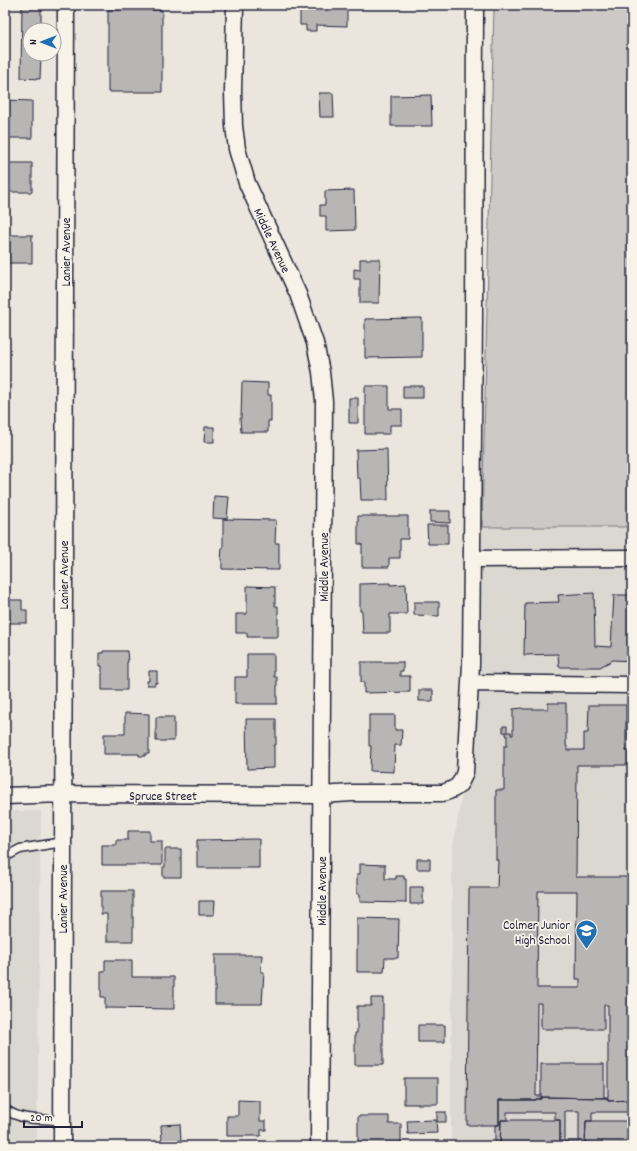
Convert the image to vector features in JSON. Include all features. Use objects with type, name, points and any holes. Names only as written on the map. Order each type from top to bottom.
[{"type":"street","name":"Lanier Avenue","points":[[62,1146],[66,5]]},
{"type":"street","name":"Middle Avenue","points":[[235,5],[233,92],[234,126],[237,149],[247,183],[298,294],[315,343],[321,372],[324,401],[319,1146]]},
{"type":"street","name":"Spruce Street","points":[[5,796],[63,794],[321,796],[352,793],[443,793],[455,789],[461,783],[465,772],[470,683],[474,326],[475,5]]},
{"type":"street","points":[[472,559],[632,558]]},
{"type":"street","points":[[470,683],[632,685]]},
{"type":"lane","points":[[5,858],[20,849],[63,842]]},
{"type":"lane","points":[[5,1109],[10,1113],[30,1119],[62,1120]]},
{"type":"shaded area","points":[[494,5],[632,5],[632,1146],[451,1146],[452,851],[478,705]]},
{"type":"shaded area","points":[[494,5],[632,5],[632,527],[482,527]]},
{"type":"shaded area","points":[[5,811],[41,811],[37,1146],[5,1146]]},
{"type":"building","points":[[22,5],[41,5],[41,22],[22,22],[22,62],[41,62],[40,79],[21,78]]},
{"type":"building","points":[[300,5],[347,5],[347,26],[316,25],[316,31],[306,31],[306,25],[300,25]]},
{"type":"building","points":[[108,10],[162,10],[162,92],[108,92]]},
{"type":"building","points":[[319,93],[333,93],[334,117],[320,117]]},
{"type":"building","points":[[431,95],[432,126],[391,126],[391,96]]},
{"type":"building","points":[[5,100],[32,101],[32,138],[5,138]]},
{"type":"building","points":[[5,163],[32,163],[32,192],[5,192]]},
{"type":"building","points":[[354,190],[355,230],[326,231],[326,216],[320,216],[320,205],[325,205],[325,191]]},
{"type":"building","points":[[5,235],[32,235],[32,263],[5,263]]},
{"type":"building","points":[[360,259],[380,259],[379,303],[360,303],[360,279],[354,279],[354,269],[360,270]]},
{"type":"building","points":[[422,318],[422,357],[365,358],[365,319]]},
{"type":"building","points":[[242,382],[268,383],[268,395],[271,395],[271,421],[268,421],[268,432],[241,432],[240,418]]},
{"type":"building","points":[[365,386],[389,386],[389,409],[402,409],[402,425],[390,425],[390,434],[365,434]]},
{"type":"building","points":[[403,386],[423,386],[423,398],[403,398]]},
{"type":"building","points":[[349,398],[358,398],[358,423],[349,423]]},
{"type":"building","points":[[205,427],[214,427],[214,442],[204,442]]},
{"type":"building","points":[[387,449],[388,500],[361,500],[360,478],[357,478],[356,450]]},
{"type":"building","points":[[214,496],[229,497],[227,519],[213,518]]},
{"type":"building","points":[[430,511],[450,511],[450,523],[430,522]]},
{"type":"building","points":[[358,516],[408,516],[408,539],[400,539],[400,558],[389,558],[389,567],[362,567],[362,544],[358,544]]},
{"type":"building","points":[[223,519],[276,520],[275,543],[279,543],[279,570],[222,569]]},
{"type":"building","points":[[427,525],[448,525],[448,544],[428,544]]},
{"type":"building","points":[[390,583],[390,585],[406,584],[407,614],[390,614],[390,633],[363,633],[362,611],[360,611],[360,584]]},
{"type":"building","points":[[247,586],[275,587],[275,606],[278,606],[278,637],[247,637],[247,633],[236,633],[236,614],[247,614]]},
{"type":"building","points":[[594,593],[595,646],[611,647],[614,595],[632,595],[632,661],[613,660],[600,667],[559,667],[558,654],[524,655],[525,603],[559,602],[558,595]]},
{"type":"building","points":[[5,600],[22,600],[22,610],[27,610],[27,623],[5,623]]},
{"type":"building","points":[[414,602],[439,602],[439,616],[414,615]]},
{"type":"building","points":[[103,651],[127,651],[127,690],[102,690],[102,666],[99,666],[99,653],[103,653]]},
{"type":"building","points":[[247,654],[274,654],[274,677],[277,677],[277,704],[235,704],[235,677],[247,677]]},
{"type":"building","points":[[361,662],[403,662],[403,671],[400,671],[400,676],[410,676],[410,692],[364,693],[364,682],[361,682]]},
{"type":"building","points":[[149,671],[157,671],[157,683],[155,682],[155,685],[147,685],[147,681],[149,681]]},
{"type":"building","points":[[419,690],[433,690],[433,701],[419,701]]},
{"type":"building","points":[[548,703],[566,703],[567,750],[584,750],[584,733],[588,733],[589,705],[626,705],[626,751],[632,751],[632,765],[577,765],[576,877],[632,877],[632,1100],[608,1101],[608,1098],[541,1097],[541,1099],[536,1100],[499,1100],[499,1125],[467,1125],[469,888],[497,888],[498,860],[496,860],[496,790],[504,790],[504,746],[507,746],[507,735],[506,732],[503,732],[503,726],[507,726],[507,732],[511,732],[511,735],[513,735],[513,709],[548,709]],"holes":[[[538,891],[577,891],[576,979],[580,979],[580,988],[537,988]],[[537,1003],[541,1003],[541,1029],[604,1029],[604,1005],[608,1005],[608,1097],[604,1097],[604,1064],[541,1064],[541,1096],[536,1096]]]},
{"type":"building","points":[[125,713],[149,714],[149,754],[139,756],[139,754],[104,754],[104,734],[125,734]]},
{"type":"building","points":[[369,715],[395,715],[395,730],[402,730],[401,745],[395,745],[394,772],[370,771],[371,746],[369,746]]},
{"type":"building","points":[[156,717],[174,717],[174,741],[156,741]]},
{"type":"building","points":[[246,719],[276,719],[274,768],[247,769]]},
{"type":"building","points":[[128,831],[150,831],[150,841],[162,841],[162,865],[102,865],[102,845],[116,845],[116,840],[128,840]]},
{"type":"building","points":[[259,839],[259,868],[197,868],[197,840]]},
{"type":"building","points":[[165,849],[181,849],[181,877],[163,877],[163,867],[165,867]]},
{"type":"building","points":[[417,859],[430,859],[430,869],[417,869]]},
{"type":"building","points":[[360,864],[385,865],[385,879],[396,879],[396,876],[404,876],[404,879],[406,879],[406,903],[360,902],[360,894],[357,894],[357,874],[360,874]]},
{"type":"building","points":[[410,887],[423,887],[423,904],[410,904]]},
{"type":"building","points":[[101,891],[133,891],[133,941],[107,941],[107,914],[101,914]]},
{"type":"building","points":[[199,901],[215,901],[214,915],[199,915]]},
{"type":"building","points":[[357,918],[399,919],[398,958],[385,958],[384,972],[357,972]]},
{"type":"building","points":[[215,955],[262,955],[261,972],[264,972],[262,1004],[215,1004]]},
{"type":"building","points":[[105,960],[132,960],[132,977],[174,977],[174,1009],[105,1008],[105,997],[101,997],[101,971],[105,971]]},
{"type":"building","points":[[371,998],[383,998],[383,1065],[355,1065],[357,1006],[371,1006]]},
{"type":"building","points":[[418,1025],[445,1025],[445,1042],[418,1042]]},
{"type":"building","points":[[404,1078],[438,1078],[438,1104],[404,1104]]},
{"type":"building","points":[[541,1097],[608,1098],[608,1101],[632,1100],[632,1112],[592,1112],[592,1121],[586,1121],[585,1146],[560,1146],[560,1120],[555,1120],[555,1112],[507,1112],[507,1120],[501,1120],[500,1146],[495,1146],[495,1125],[499,1125],[499,1100],[541,1099]],"holes":[[[565,1111],[579,1111],[579,1142],[565,1142]]]},
{"type":"building","points":[[238,1100],[260,1101],[260,1121],[266,1121],[266,1130],[261,1130],[261,1136],[227,1136],[227,1116],[238,1116]]},
{"type":"building","points":[[437,1112],[446,1112],[446,1122],[437,1122]]},
{"type":"building","points":[[358,1116],[389,1116],[389,1124],[401,1124],[401,1146],[358,1146]]},
{"type":"building","points":[[436,1120],[437,1133],[408,1134],[407,1121]]},
{"type":"building","points":[[501,1120],[560,1120],[560,1146],[500,1146]]},
{"type":"building","points":[[586,1121],[632,1121],[632,1146],[585,1146]]},
{"type":"building","points":[[180,1124],[181,1141],[162,1142],[161,1125]]},
{"type":"place","name":"Colmer Junior High School","points":[[586,950]]}]
